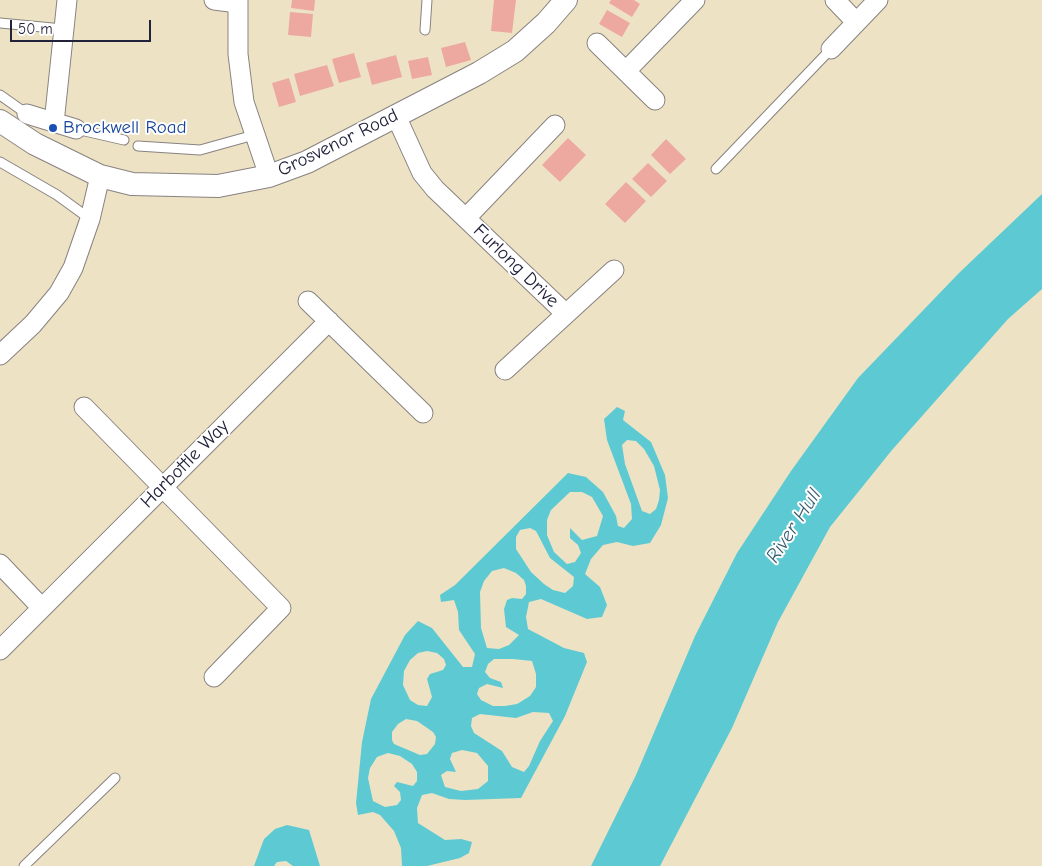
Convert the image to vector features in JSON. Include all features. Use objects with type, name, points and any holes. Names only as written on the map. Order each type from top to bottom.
[{"type":"street","points":[[54,124],[67,0]]},
{"type":"street","points":[[214,0],[238,1],[238,54],[244,102],[268,176]]},
{"type":"street","name":"Grosvenor Road","points":[[0,121],[35,144],[100,176],[132,184],[174,187],[218,186],[268,176],[307,162],[479,73],[515,51],[546,23],[566,0]]},
{"type":"street","points":[[626,71],[695,0]]},
{"type":"street","points":[[835,0],[856,22]]},
{"type":"street","points":[[831,48],[878,0]]},
{"type":"street","points":[[597,43],[655,100]]},
{"type":"street","points":[[27,114],[54,124],[76,129]]},
{"type":"street","name":"Furlong Drive","points":[[396,116],[422,173],[451,208],[466,218],[565,313]]},
{"type":"street","name":"Furlong Drive","points":[[466,218],[555,125]]},
{"type":"street","points":[[0,355],[33,324],[59,293],[72,268],[90,220],[100,176]]},
{"type":"street","name":"Furlong Drive","points":[[505,370],[614,270]]},
{"type":"street","points":[[308,301],[423,413]]},
{"type":"street","name":"Harbottle Way","points":[[0,650],[329,321]]},
{"type":"street","points":[[84,407],[281,608],[214,677]]},
{"type":"street","points":[[0,564],[42,607]]},
{"type":"lane","points":[[425,30],[427,0]]},
{"type":"lane","points":[[0,23],[63,30]]},
{"type":"lane","points":[[716,169],[831,48]]},
{"type":"lane","points":[[0,95],[27,114]]},
{"type":"lane","points":[[76,129],[124,140]]},
{"type":"lane","points":[[138,146],[200,150],[254,135]]},
{"type":"lane","points":[[0,162],[57,195],[90,220]]},
{"type":"lane","points":[[24,866],[115,778]]},
{"type":"water","name":"River Hull","points":[[1042,194],[1042,289],[1008,319],[892,450],[830,527],[778,622],[732,728],[660,866],[591,866],[636,775],[695,636],[737,553],[791,471],[858,378],[959,273]]},
{"type":"water","points":[[617,407],[625,411],[623,420],[651,442],[665,475],[668,498],[661,525],[650,543],[633,546],[617,542],[603,545],[591,559],[585,574],[600,587],[607,605],[602,617],[587,619],[541,599],[529,602],[526,617],[528,629],[564,648],[584,653],[587,662],[565,716],[521,798],[465,800],[449,799],[432,793],[422,795],[417,808],[418,823],[445,840],[461,839],[472,842],[469,853],[460,858],[427,866],[402,866],[401,848],[394,831],[380,815],[373,812],[358,815],[356,803],[362,742],[371,699],[405,635],[418,621],[432,628],[463,667],[472,667],[475,654],[459,630],[458,612],[454,600],[441,602],[440,595],[455,585],[568,473],[586,477],[603,492],[616,516],[618,526],[624,528],[632,519],[631,504],[607,440],[604,419]],"holes":[[[627,440],[636,441],[644,449],[654,466],[660,490],[656,509],[650,514],[642,511],[625,464],[622,445]],[[570,492],[582,492],[592,497],[603,516],[597,536],[582,540],[570,528],[570,538],[578,545],[581,553],[575,562],[567,564],[554,552],[547,535],[547,520],[551,510]],[[530,528],[536,531],[550,558],[574,577],[573,586],[565,593],[553,590],[544,584],[531,572],[516,549],[516,537],[520,530]],[[504,568],[516,573],[524,580],[526,594],[522,599],[512,598],[507,600],[504,609],[506,627],[519,635],[509,645],[499,649],[487,648],[481,628],[480,592],[484,581],[492,571]],[[427,651],[437,653],[444,659],[446,665],[443,670],[430,674],[427,679],[432,697],[427,706],[418,705],[410,700],[403,685],[404,671],[410,660],[418,653]],[[494,659],[532,661],[536,674],[536,687],[530,696],[517,704],[493,706],[481,700],[477,694],[479,688],[487,684],[503,688],[501,682],[490,678],[485,672],[488,664]],[[533,712],[549,713],[553,721],[524,772],[512,767],[502,751],[474,733],[471,726],[472,718],[480,714],[516,718]],[[406,719],[417,721],[433,732],[436,737],[435,744],[427,754],[420,755],[394,744],[392,732],[398,724]],[[462,750],[477,753],[488,766],[488,781],[478,789],[461,791],[445,787],[441,775],[447,771],[456,772],[450,759],[452,753]],[[388,753],[400,756],[412,764],[417,772],[417,781],[413,786],[397,782],[394,786],[400,792],[401,800],[397,805],[385,807],[373,801],[368,778],[370,768],[377,757]]]},
{"type":"water","points":[[287,825],[309,830],[320,866],[293,866],[286,861],[277,862],[274,866],[254,866],[264,839],[275,829]]},
{"type":"building","points":[[292,0],[315,0],[314,11],[291,8]]},
{"type":"building","points":[[494,0],[516,0],[512,33],[491,31]]},
{"type":"building","points":[[611,0],[634,0],[640,4],[632,17],[609,3]]},
{"type":"building","points":[[607,10],[630,23],[622,37],[599,24]]},
{"type":"building","points":[[290,12],[313,14],[311,37],[288,35]]},
{"type":"building","points":[[465,42],[471,60],[446,67],[441,48]]},
{"type":"building","points":[[354,53],[361,77],[339,83],[332,59]]},
{"type":"building","points":[[396,55],[402,77],[372,85],[366,63]]},
{"type":"building","points":[[428,57],[432,75],[412,79],[408,61]]},
{"type":"building","points":[[327,65],[334,86],[300,96],[294,74]]},
{"type":"building","points":[[289,78],[296,102],[279,107],[272,83]]},
{"type":"building","points":[[568,138],[586,155],[560,182],[542,165]]},
{"type":"building","points":[[666,139],[686,159],[670,174],[651,155]]},
{"type":"building","points":[[648,163],[667,181],[651,197],[632,179]]},
{"type":"building","points":[[626,182],[646,201],[625,223],[605,204]]},
{"type":"place","name":"Brockwell Road","points":[[53,128]]}]
